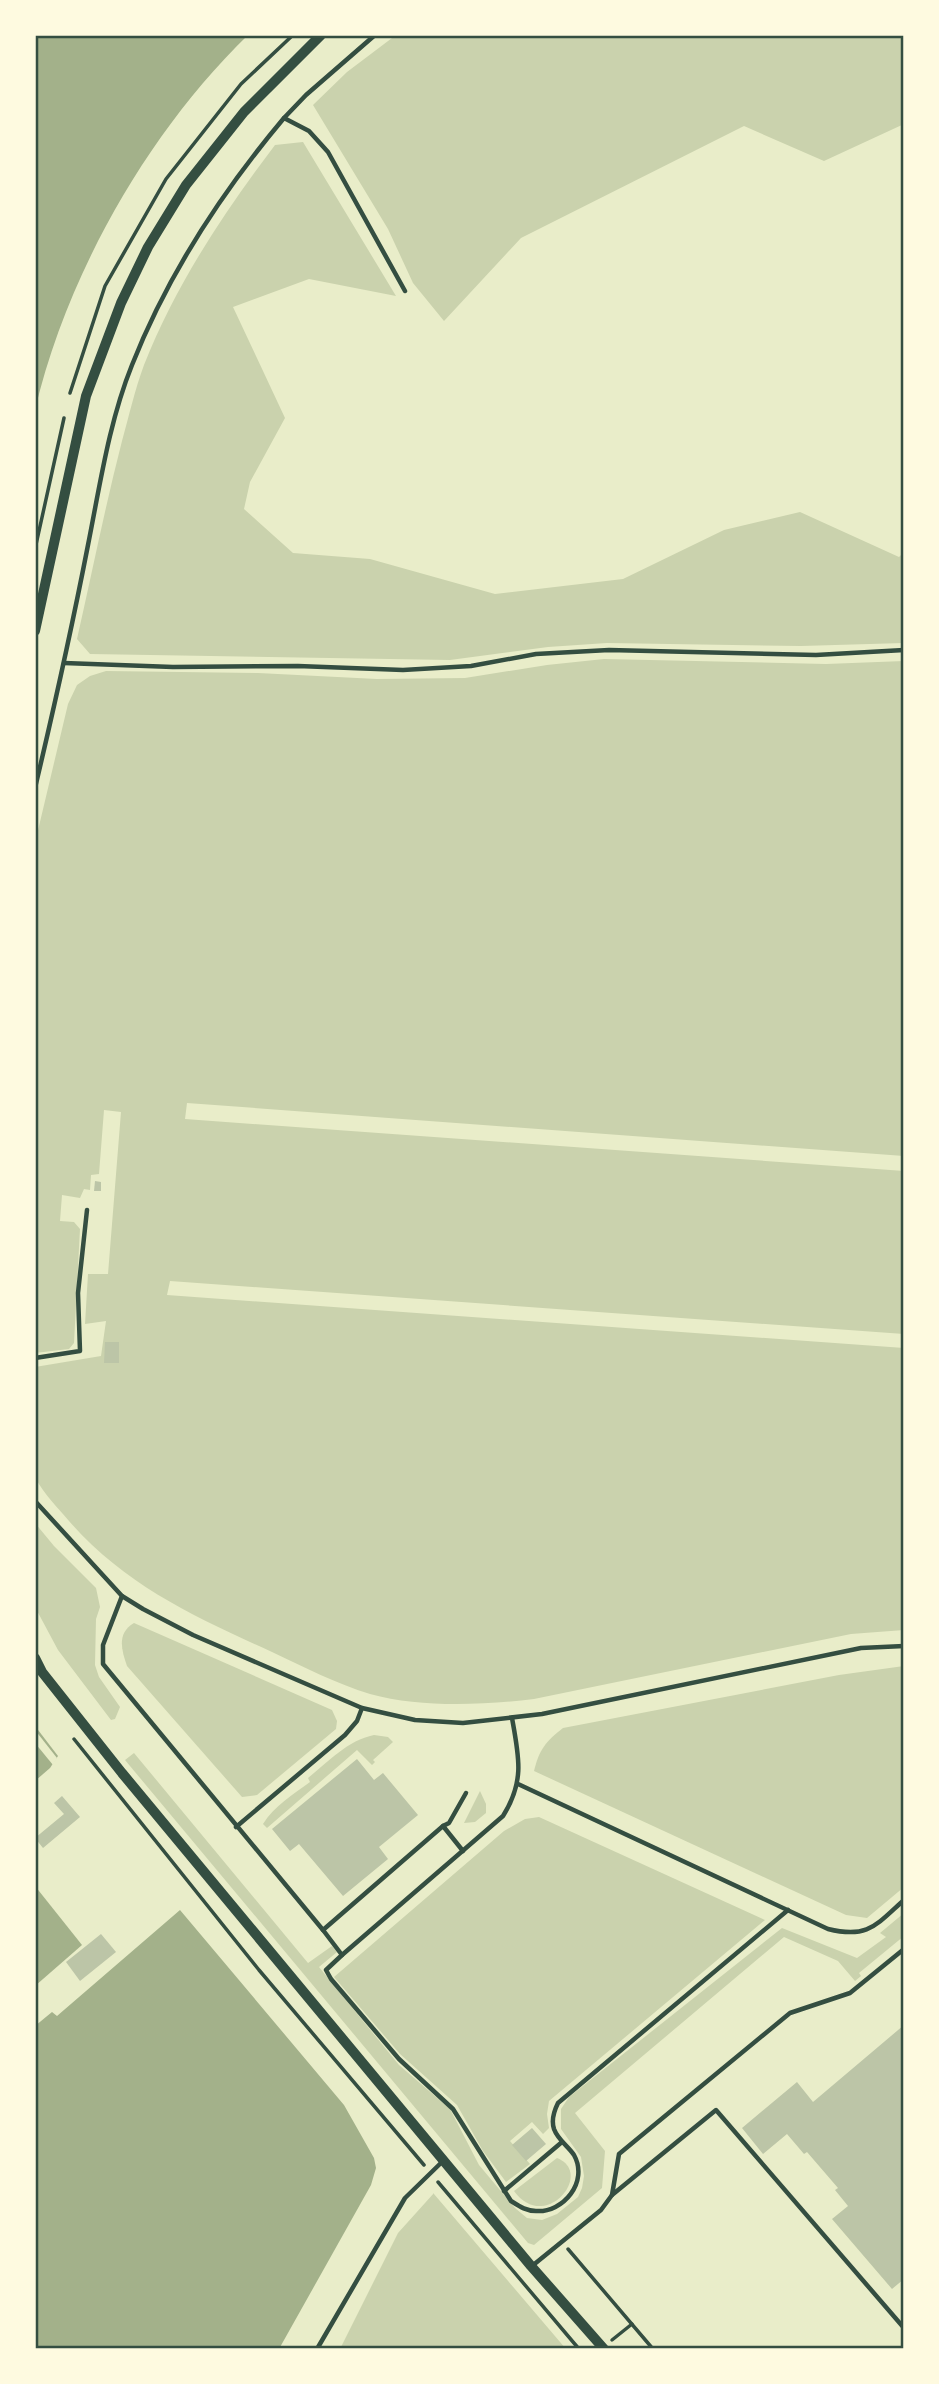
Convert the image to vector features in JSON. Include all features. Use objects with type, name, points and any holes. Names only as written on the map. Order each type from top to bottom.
[{"type":"street","points":[[35,631],[86,396],[121,303],[148,247],[186,185],[244,113],[321,35]]},
{"type":"street","points":[[35,1658],[42,1672],[122,1773],[531,2266],[603,2348]]},
{"type":"lane","points":[[35,789],[113,425],[132,366],[168,285],[247,162],[306,95],[375,35]]},
{"type":"lane","points":[[284,118],[309,131],[328,152],[405,291]]},
{"type":"lane","points":[[64,663],[403,670],[471,666],[536,654],[609,650],[816,655],[904,650]]},
{"type":"lane","points":[[35,1358],[80,1351],[78,1293],[87,1210]]},
{"type":"lane","points":[[35,1501],[122,1596],[143,1609],[193,1635],[362,1708],[415,1720],[463,1723],[542,1714],[861,1648],[904,1646]]},
{"type":"lane","points":[[122,1596],[103,1645],[103,1664],[342,1955]]},
{"type":"lane","points":[[236,1827],[345,1735],[357,1721],[362,1708]]},
{"type":"lane","points":[[512,1718],[519,1760],[517,1784],[514,1798],[503,1816],[326,1970],[399,2059],[453,2109],[504,2191],[511,2201],[521,2208],[533,2211],[553,2209],[566,2200],[576,2185],[577,2164],[574,2155],[562,2142],[553,2124],[554,2110],[558,2103],[788,1910]]},
{"type":"lane","points":[[517,1784],[828,1929],[849,1934],[871,1929],[904,1900]]},
{"type":"lane","points":[[323,1930],[449,1823],[466,1793]]},
{"type":"lane","points":[[443,1826],[463,1851]]},
{"type":"lane","points":[[612,2195],[619,2154],[790,2012],[850,1993],[904,1949]]},
{"type":"lane","points":[[531,2266],[601,2210],[612,2195],[716,2110],[904,2328]]},
{"type":"lane","points":[[504,2191],[562,2142]]},
{"type":"lane","points":[[317,2349],[405,2199],[444,2160]]},
{"type":"path","points":[[72,1736],[259,1970],[579,2349]]},
{"type":"path","points":[[561,2242],[653,2349]]},
{"type":"path","points":[[603,2348],[632,2324]]},
{"type":"shaded area","points":[[35,35],[248,35],[211,73],[177,115],[116,208],[90,257],[68,308],[49,359],[35,410]]},
{"type":"shaded area","points":[[396,35],[904,35],[904,124],[824,161],[744,126],[521,238],[444,321],[413,283],[388,229],[313,105],[347,72]]},
{"type":"shaded area","points":[[303,142],[396,296],[309,279],[233,307],[285,418],[250,482],[244,509],[293,553],[370,559],[495,594],[623,579],[724,530],[800,512],[899,557],[904,552],[904,643],[801,646],[607,643],[548,647],[450,660],[90,654],[77,639],[116,466],[144,365],[186,278],[237,197],[275,145]]},
{"type":"shaded area","points":[[604,659],[826,664],[904,661],[904,1156],[187,1103],[185,1119],[904,1171],[904,1334],[170,1281],[167,1295],[904,1348],[904,1630],[851,1634],[534,1699],[452,1704],[410,1702],[370,1694],[321,1675],[216,1626],[138,1582],[91,1544],[51,1501],[36,1479],[33,1443],[35,1367],[101,1356],[106,1321],[85,1324],[88,1274],[108,1274],[121,1112],[104,1110],[99,1174],[91,1175],[90,1190],[84,1189],[80,1198],[62,1195],[60,1221],[74,1222],[80,1229],[74,1343],[69,1349],[35,1353],[35,843],[68,704],[77,685],[90,676],[106,671],[258,673],[377,679],[465,678]]},
{"type":"shaded area","points":[[35,1523],[96,1588],[100,1607],[96,1619],[95,1665],[99,1677],[120,1707],[115,1719],[111,1720],[58,1650],[35,1607]]},
{"type":"shaded area","points":[[134,1623],[332,1710],[337,1721],[336,1729],[257,1795],[242,1797],[127,1666],[122,1642],[125,1632]]},
{"type":"shaded area","points":[[904,1666],[904,1887],[867,1918],[846,1915],[534,1771],[544,1746],[563,1728],[839,1675]]},
{"type":"shaded area","points":[[35,1726],[58,1756],[50,1768],[35,1781]]},
{"type":"shaded area","points":[[374,1735],[388,1737],[393,1742],[373,1760],[375,1762],[372,1765],[357,1750],[267,1828],[263,1824],[278,1806],[310,1782],[308,1778],[331,1759],[347,1747]]},
{"type":"shaded area","points":[[134,1753],[308,1963],[332,1946],[337,1952],[319,1967],[399,2065],[450,2109],[479,2165],[515,2208],[527,2218],[542,2220],[557,2214],[578,2197],[582,2188],[584,2176],[581,2157],[561,2129],[561,2109],[569,2097],[782,1928],[857,1958],[886,1937],[880,1933],[904,1913],[904,1936],[859,1973],[861,1976],[855,1981],[838,1961],[784,1937],[575,2113],[605,2151],[602,2188],[534,2245],[528,2243],[125,1760]]},
{"type":"shaded area","points":[[480,1791],[486,1804],[486,1813],[475,1822],[464,1823]]},
{"type":"shaded area","points":[[539,1817],[765,1920],[549,2101],[549,2128],[543,2134],[532,2122],[510,2141],[530,2164],[506,2182],[483,2151],[457,2105],[400,2054],[334,1977],[504,1831],[525,1819]]},
{"type":"shaded area","points":[[35,1886],[82,1945],[35,1986]]},
{"type":"shaded area","points":[[180,1910],[344,2105],[374,2158],[376,2168],[371,2185],[279,2349],[35,2349],[35,2026],[52,2012],[57,2016]]},
{"type":"shaded area","points":[[557,2158],[567,2165],[571,2176],[568,2186],[561,2196],[551,2203],[539,2206],[526,2203],[514,2191]]},
{"type":"shaded area","points":[[434,2193],[566,2349],[340,2349],[398,2233]]},
{"type":"pier","points":[[35,1730],[57,1758],[53,1765],[35,1743]]},
{"type":"building","points":[[95,1181],[101,1182],[101,1191],[94,1191]]},
{"type":"building","points":[[105,1342],[119,1342],[119,1363],[104,1363]]},
{"type":"building","points":[[357,1759],[374,1780],[383,1773],[418,1815],[379,1847],[388,1859],[343,1896],[299,1844],[290,1851],[272,1829]]},
{"type":"building","points":[[62,1796],[80,1817],[43,1848],[35,1838],[64,1814],[54,1803]]},
{"type":"building","points":[[101,1934],[116,1952],[80,1981],[66,1962]]},
{"type":"building","points":[[904,2025],[904,2279],[892,2289],[832,2219],[848,2206],[835,2190],[838,2188],[807,2152],[804,2154],[787,2134],[763,2154],[742,2128],[797,2082],[813,2102]]},
{"type":"building","points":[[532,2128],[546,2144],[526,2161],[512,2145]]}]
